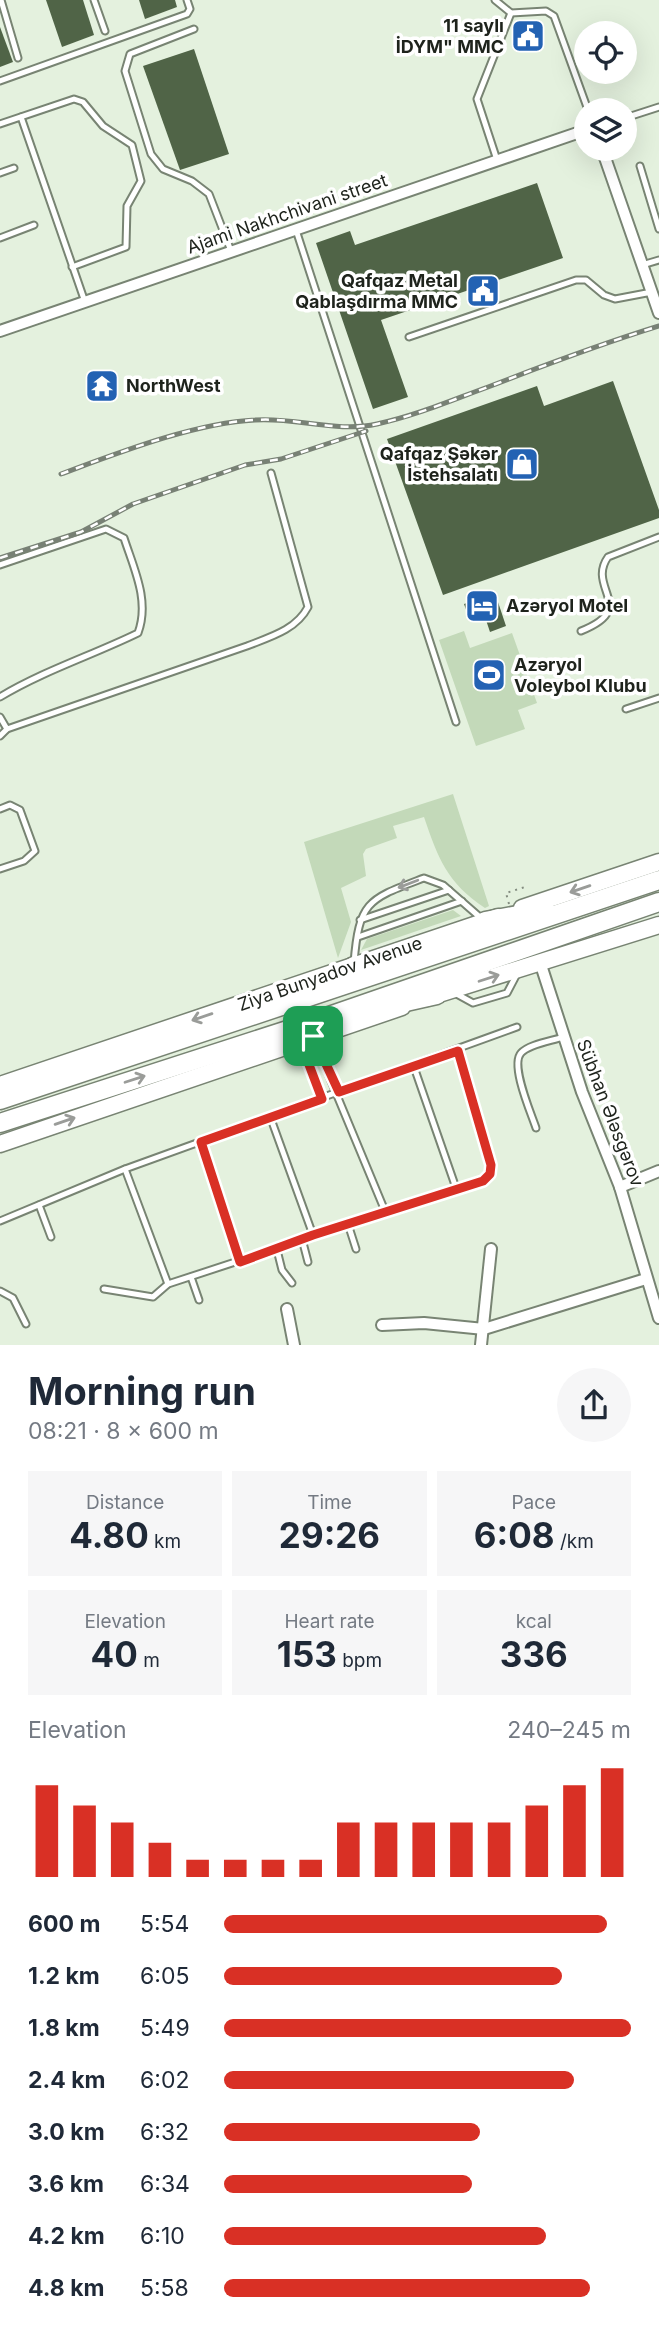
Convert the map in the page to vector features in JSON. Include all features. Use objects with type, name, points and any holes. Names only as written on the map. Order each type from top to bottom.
[{"type":"main road","name":"Ziya Bunyadov Avenue","points":[[0,1086],[659,862]]},
{"type":"main road","name":"Ziya Bunyadov Avenue","points":[[0,1100],[659,880]]},
{"type":"main road","points":[[485,921],[603,900]]},
{"type":"main road","points":[[0,1143],[659,902]]},
{"type":"main road","points":[[540,962],[610,920]]},
{"type":"main road","points":[[0,1123],[215,1052],[304,1034],[659,925]]},
{"type":"main road","points":[[295,1003],[354,966]]},
{"type":"street","name":"Ajami Nakhchivani street","points":[[0,331],[574,134]]},
{"type":"street","points":[[606,161],[659,312]]},
{"type":"street","name":"Sübhan Ələsgərov","points":[[540,962],[563,1037],[621,1187],[659,1318]]},
{"type":"street","points":[[621,1187],[659,1171]]},
{"type":"street","points":[[481,1345],[491,1249]]},
{"type":"street","points":[[382,1325],[424,1323],[484,1329],[646,1279]]},
{"type":"street","points":[[286,1309],[294,1345]]},
{"type":"lane","points":[[1,0],[18,58]]},
{"type":"lane","points":[[94,0],[105,31]]},
{"type":"lane","points":[[0,80],[187,15],[190,9],[187,0]]},
{"type":"lane","points":[[495,0],[511,13],[546,11],[554,16],[584,98]]},
{"type":"lane","points":[[497,160],[477,99],[511,13]]},
{"type":"lane","points":[[194,29],[130,54],[125,71],[151,154],[163,169],[192,181],[209,194],[232,251]]},
{"type":"lane","points":[[0,124],[64,100],[83,102],[103,126],[126,139],[135,152],[141,181],[127,206],[126,247],[72,267]]},
{"type":"lane","points":[[637,114],[659,107]]},
{"type":"lane","points":[[21,117],[85,302]]},
{"type":"lane","points":[[640,166],[659,229]]},
{"type":"lane","points":[[0,173],[14,168]]},
{"type":"lane","points":[[0,238],[34,225]]},
{"type":"lane","points":[[296,230],[456,722]]},
{"type":"lane","points":[[642,265],[659,260]]},
{"type":"lane","points":[[409,337],[576,280],[586,280],[604,295],[615,299],[652,292]]},
{"type":"lane","points":[[0,736],[6,729],[112,695],[247,646],[282,632],[303,617],[308,607],[271,473]]},
{"type":"lane","points":[[0,565],[106,529],[117,532],[124,538],[141,594],[144,617],[138,633],[23,684],[0,697]]},
{"type":"lane","points":[[581,631],[599,624],[607,616],[609,604],[603,573],[608,557],[659,537]]},
{"type":"lane","points":[[626,709],[659,698]]},
{"type":"lane","points":[[0,717],[6,729]]},
{"type":"lane","points":[[0,809],[10,805],[20,810],[35,851],[24,861],[0,869]]},
{"type":"lane","points":[[354,966],[360,920],[367,906],[378,895],[424,878],[434,879],[485,921]]},
{"type":"lane","points":[[360,920],[449,890]]},
{"type":"lane","points":[[358,937],[462,901]]},
{"type":"lane","points":[[0,1221],[125,1169],[271,1119],[517,1027]]},
{"type":"lane","points":[[304,1034],[339,1092],[386,1211]]},
{"type":"lane","points":[[304,1034],[322,1099]]},
{"type":"lane","points":[[536,1128],[518,1072],[518,1060],[524,1051],[563,1037]]},
{"type":"lane","points":[[104,1289],[134,1293],[146,1298],[153,1297],[168,1284],[483,1181],[490,1174],[491,1165],[458,1051]]},
{"type":"lane","points":[[414,1067],[456,1188]]},
{"type":"lane","points":[[271,1119],[313,1235]]},
{"type":"lane","points":[[201,1142],[240,1262]]},
{"type":"lane","points":[[125,1169],[168,1284]]},
{"type":"lane","points":[[39,1205],[51,1237]]},
{"type":"lane","points":[[348,1224],[356,1249]]},
{"type":"lane","points":[[302,1239],[308,1262]]},
{"type":"lane","points":[[277,1250],[282,1270],[292,1283]]},
{"type":"lane","points":[[191,1278],[199,1300]]},
{"type":"lane","points":[[0,1291],[13,1298],[26,1324]]},
{"type":"path","points":[[506,893],[527,886]]},
{"type":"green space","name":"Azəryol Voleybol Klubu","points":[[464,631],[470,648],[512,633],[537,703],[518,710],[525,729],[476,746],[439,640]]},
{"type":"green space","points":[[453,794],[489,906],[485,908],[472,899],[453,879],[439,857],[424,817],[393,826],[397,838],[366,849],[363,854],[366,876],[341,888],[351,922],[338,958],[304,842]]},
{"type":"green space","points":[[453,910],[461,916],[361,950],[367,939]]},
{"type":"building","points":[[46,0],[83,0],[94,35],[62,47]]},
{"type":"building","points":[[139,0],[175,0],[177,7],[145,19]]},
{"type":"building","points":[[0,27],[13,62],[0,67]]},
{"type":"building","points":[[194,49],[229,154],[180,170],[143,66]]},
{"type":"building","points":[[537,183],[563,258],[381,320],[408,397],[373,409],[316,243],[350,231],[355,245]]},
{"type":"building","name":"Qafqaz Şəkər İstehsalatı","points":[[613,381],[659,510],[659,518],[443,595],[387,439],[537,386],[544,406]]},
{"type":"building","points":[[495,593],[506,626],[490,632],[484,614],[469,618],[464,604]]},
{"type":"railway","points":[[61,474],[156,440],[231,422],[270,420],[347,427],[391,421],[659,326]]},
{"type":"railway","points":[[0,558],[81,532],[133,504],[245,465],[281,459],[366,431]]},
{"type":"place","name":"11 saylı İDYM\" MMC","points":[[528,36]]},
{"type":"place","name":"Qafqaz Metal Qablaşdırma MMC","points":[[483,291]]},
{"type":"place","name":"NorthWest","points":[[102,386]]},
{"type":"place","name":"Qafqaz Şəkər İstehsalatı","points":[[522,464]]},
{"type":"place","name":"Azəryol Motel","points":[[482,606]]},
{"type":"place","name":"Azəryol Voleybol Klubu","points":[[489,675]]},
{"type":"route","points":[[313,1036],[339,1092],[458,1051],[491,1165],[490,1174],[483,1181],[313,1235],[240,1262],[201,1142],[322,1099],[300,1041],[313,1036]]}]
